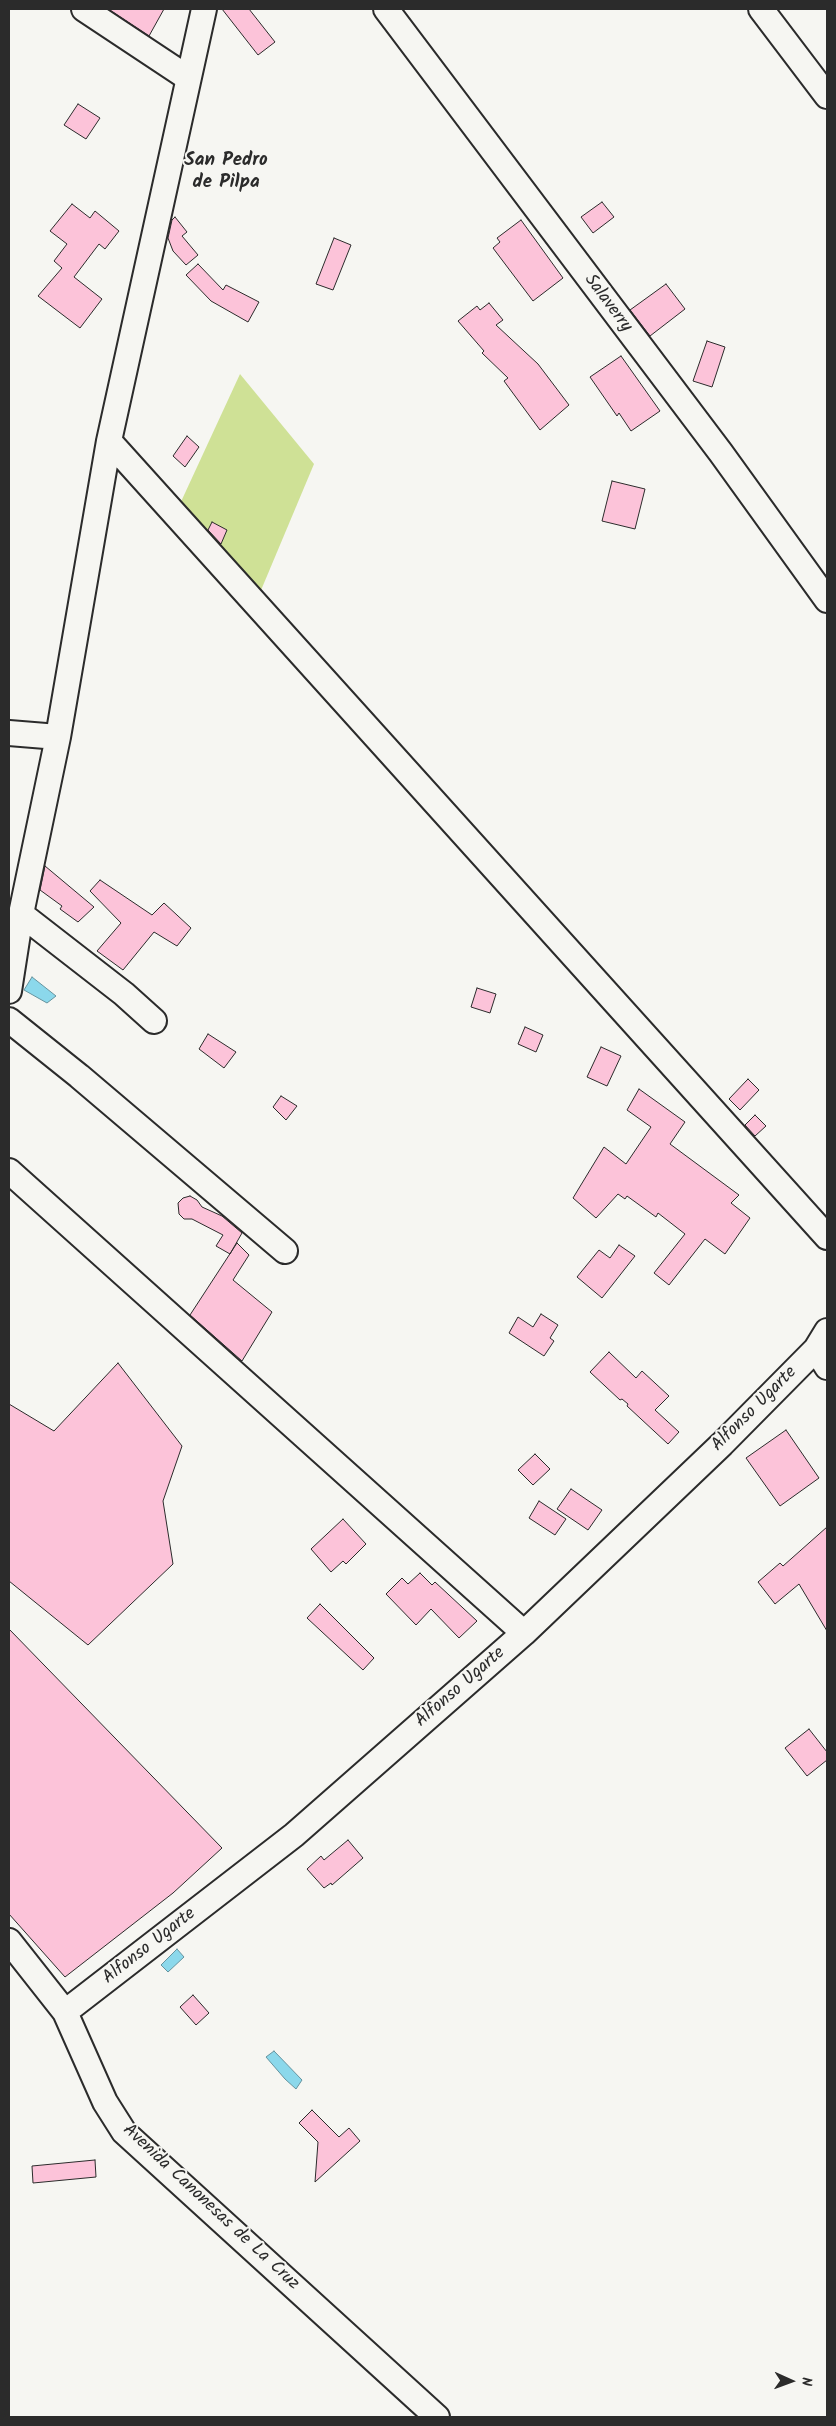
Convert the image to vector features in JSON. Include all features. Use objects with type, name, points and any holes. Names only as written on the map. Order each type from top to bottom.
[{"type":"street","points":[[84,9],[188,78]]},
{"type":"street","points":[[9,991],[21,914],[58,737],[110,441],[204,9]]},
{"type":"street","name":"Salaverry","points":[[386,9],[721,453],[827,600]]},
{"type":"street","points":[[762,9],[827,96]]},
{"type":"street","points":[[110,441],[827,1237]]},
{"type":"street","points":[[9,733],[58,737]]},
{"type":"street","points":[[21,914],[124,994],[154,1021]]},
{"type":"street","points":[[9,1020],[80,1076],[285,1252]]},
{"type":"street","points":[[9,1171],[524,1633]]},
{"type":"street","name":"Alfonso Ugarte","points":[[65,2012],[294,1835],[524,1633],[823,1349]]},
{"type":"street","name":"Avenida Canonesas de La Cruz","points":[[9,1942],[65,2012],[105,2102],[124,2132],[437,2417]]},
{"type":"green space","points":[[240,374],[314,464],[259,595],[179,506]]},
{"type":"water","points":[[32,977],[56,996],[47,1003],[24,990]]},
{"type":"water","points":[[177,1949],[184,1957],[168,1972],[161,1965]]},
{"type":"water","points":[[274,2051],[302,2080],[296,2089],[266,2057]]},
{"type":"building","points":[[108,9],[164,9],[149,36]]},
{"type":"building","points":[[222,9],[249,9],[275,42],[258,55]]},
{"type":"building","points":[[78,104],[100,118],[86,139],[64,125]]},
{"type":"building","points":[[602,202],[614,217],[593,233],[581,217]]},
{"type":"building","points":[[72,204],[90,218],[95,211],[119,231],[105,249],[99,244],[74,277],[102,299],[80,328],[38,296],[62,268],[54,261],[67,244],[50,231]]},
{"type":"building","points":[[175,217],[187,232],[182,236],[198,255],[186,265],[173,251],[168,238],[172,220]]},
{"type":"building","points":[[521,220],[563,278],[533,301],[493,248],[500,242],[497,238]]},
{"type":"building","points":[[334,238],[351,245],[333,290],[316,284]]},
{"type":"building","points":[[198,264],[223,290],[226,285],[259,302],[248,322],[211,301],[186,275]]},
{"type":"building","points":[[666,284],[685,309],[650,336],[630,310]]},
{"type":"building","points":[[489,303],[503,320],[496,325],[538,364],[569,405],[540,430],[504,381],[508,378],[482,353],[484,351],[458,321],[477,306],[480,310]]},
{"type":"building","points":[[707,341],[725,347],[712,387],[693,381]]},
{"type":"building","points":[[621,356],[660,411],[631,431],[619,413],[617,416],[590,377]]},
{"type":"building","points":[[187,436],[199,447],[185,467],[173,456]]},
{"type":"building","points":[[612,481],[645,489],[635,529],[602,521]]},
{"type":"building","points":[[212,522],[227,530],[221,544],[208,530]]},
{"type":"building","points":[[45,866],[94,907],[78,922],[60,909],[62,906],[40,890]]},
{"type":"building","points":[[100,880],[152,915],[164,903],[191,928],[177,946],[154,932],[123,970],[97,951],[121,923],[90,891]]},
{"type":"building","points":[[477,988],[496,994],[490,1013],[471,1007]]},
{"type":"building","points":[[525,1027],[543,1035],[536,1052],[518,1044]]},
{"type":"building","points":[[208,1034],[236,1052],[224,1068],[199,1049]]},
{"type":"building","points":[[601,1047],[621,1056],[607,1086],[587,1077]]},
{"type":"building","points":[[748,1079],[759,1090],[740,1110],[729,1099]]},
{"type":"building","points":[[639,1089],[685,1122],[670,1144],[739,1195],[731,1203],[750,1218],[725,1254],[705,1239],[669,1285],[654,1273],[685,1234],[658,1213],[656,1217],[627,1196],[625,1199],[618,1194],[596,1218],[573,1198],[604,1147],[626,1164],[651,1127],[627,1110]]},
{"type":"building","points":[[281,1096],[297,1106],[286,1120],[273,1107]]},
{"type":"building","points":[[755,1115],[766,1126],[755,1136],[745,1125]]},
{"type":"building","points":[[190,1196],[197,1200],[202,1207],[222,1216],[242,1233],[230,1254],[216,1246],[223,1235],[192,1219],[184,1219],[179,1214],[178,1203],[183,1198]]},
{"type":"building","points":[[237,1243],[249,1255],[233,1280],[272,1312],[242,1361],[190,1315]]},
{"type":"building","points":[[619,1245],[635,1256],[602,1298],[577,1277],[599,1250],[610,1258]]},
{"type":"building","points":[[541,1314],[558,1325],[550,1338],[554,1341],[544,1356],[509,1333],[518,1317],[533,1327]]},
{"type":"building","points":[[609,1352],[636,1378],[642,1371],[669,1396],[655,1410],[679,1432],[668,1444],[627,1406],[628,1404],[622,1399],[620,1400],[590,1372]]},
{"type":"building","points":[[118,1363],[182,1446],[163,1501],[173,1564],[88,1645],[9,1581],[9,1404],[54,1431]]},
{"type":"building","points":[[786,1430],[819,1478],[780,1506],[746,1458]]},
{"type":"building","points":[[535,1454],[550,1469],[533,1485],[518,1470]]},
{"type":"building","points":[[571,1489],[602,1510],[588,1530],[557,1509]]},
{"type":"building","points":[[539,1501],[566,1519],[555,1535],[529,1518]]},
{"type":"building","points":[[343,1519],[366,1544],[346,1564],[343,1561],[331,1572],[311,1549]]},
{"type":"building","points":[[827,1527],[827,1631],[799,1584],[775,1604],[758,1582],[780,1563],[783,1566]]},
{"type":"building","points":[[420,1573],[432,1585],[435,1582],[477,1621],[459,1638],[431,1609],[416,1625],[386,1594],[402,1578],[408,1584]]},
{"type":"building","points":[[320,1604],[374,1658],[363,1670],[307,1618]]},
{"type":"building","points":[[9,1629],[222,1848],[173,1893],[65,1977],[9,1914]]},
{"type":"building","points":[[809,1729],[827,1752],[827,1760],[807,1776],[785,1748]]},
{"type":"building","points":[[348,1840],[363,1858],[332,1885],[331,1883],[324,1888],[307,1869],[321,1856],[324,1860]]},
{"type":"building","points":[[193,1995],[209,2013],[196,2025],[180,2007]]},
{"type":"building","points":[[312,2110],[339,2137],[349,2128],[360,2141],[315,2182],[318,2142],[299,2123]]},
{"type":"building","points":[[95,2160],[96,2177],[33,2183],[32,2166]]},
{"type":"district","name":"San Pedro de Pilpa","points":[[226,173]]}]
